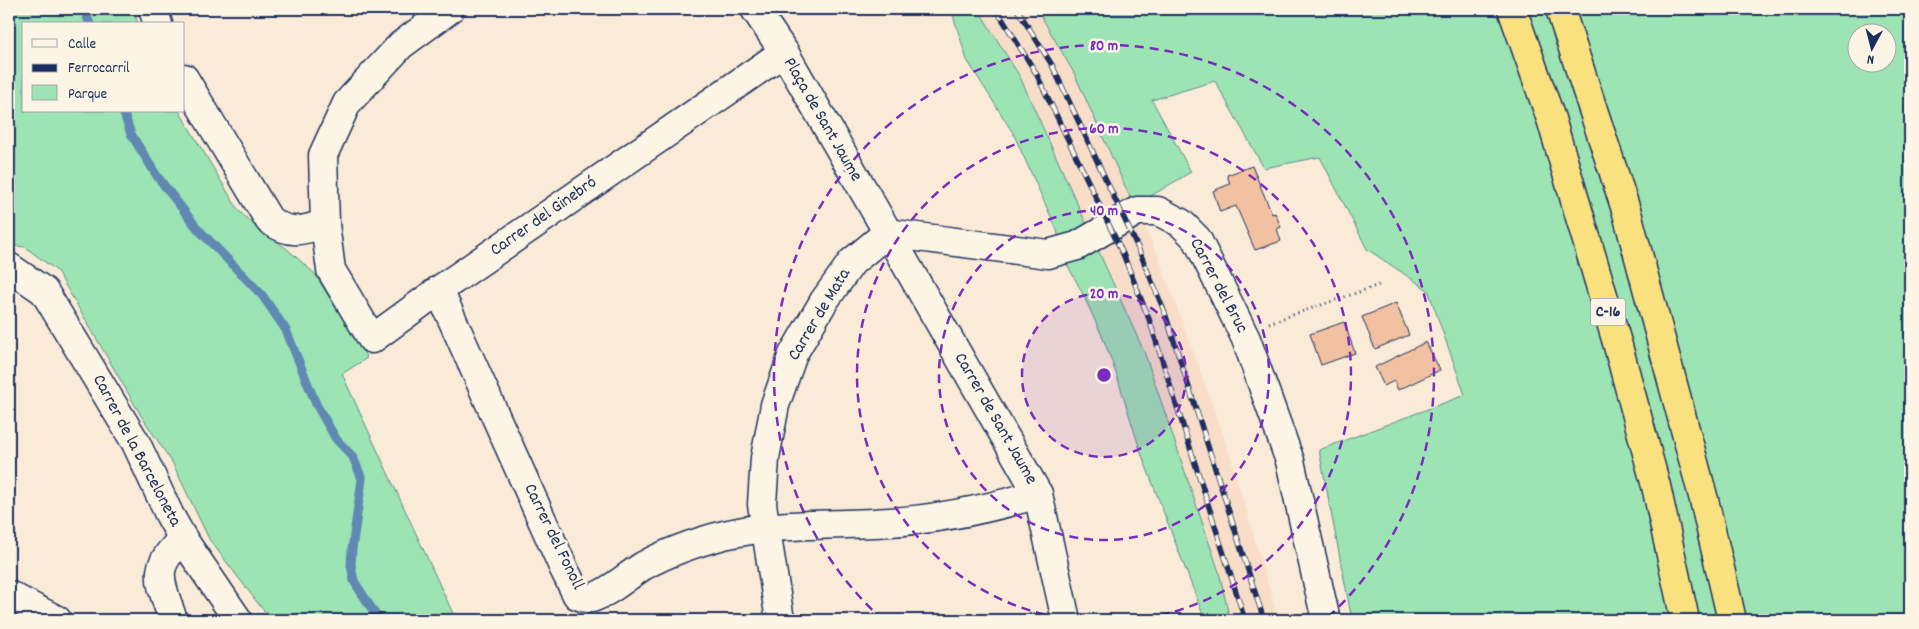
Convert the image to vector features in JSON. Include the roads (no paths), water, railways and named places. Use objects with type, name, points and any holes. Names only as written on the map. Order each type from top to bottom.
[{"type":"highway","name":"C-16","points":[[1512,9],[1551,119],[1618,346],[1656,486],[1685,620]]},
{"type":"highway","name":"C-16","points":[[1560,9],[1627,213],[1704,500],[1732,620]]},
{"type":"street","points":[[153,9],[157,22]]},
{"type":"street","points":[[185,80],[268,220],[283,230],[302,230],[325,224],[323,155],[347,103],[401,45],[450,9]]},
{"type":"street","name":"Plaça de Sant Jaume","points":[[755,9],[784,52],[887,233]]},
{"type":"street","name":"Carrer del Ginebró","points":[[325,224],[331,270],[372,339],[439,290],[784,52]]},
{"type":"street","name":"Carrer del Bruc","points":[[887,233],[1048,254],[1077,246],[1137,211],[1158,211],[1181,223],[1197,239],[1243,333],[1290,461],[1326,620]]},
{"type":"street","name":"Carrer de Sant Jaume","points":[[887,233],[1038,494],[1066,620]]},
{"type":"street","name":"Carrer de Mata","points":[[780,620],[764,527],[762,504],[764,458],[775,405],[793,354],[824,301],[852,262],[887,233]]},
{"type":"street","name":"Carrer de la Barceloneta","points":[[9,267],[44,291],[136,443],[169,514],[183,539],[238,620]]},
{"type":"street","name":"Carrer del Fonoll","points":[[439,290],[578,595],[588,599],[597,596],[658,558],[723,536],[764,527],[889,522],[950,517],[1038,494]]},
{"type":"street","points":[[174,620],[162,587],[160,566],[169,551],[183,539]]},
{"type":"street","points":[[9,596],[57,620]]},
{"type":"waterway","points":[[84,9],[89,22]]},
{"type":"waterway","points":[[123,112],[131,134],[157,176],[198,229],[262,295],[286,330],[316,404],[336,439],[353,457],[362,479],[351,565],[354,581],[379,620]]},
{"type":"railway","points":[[996,9],[1036,73],[1123,254],[1149,319],[1245,620]]},
{"type":"railway","points":[[1017,9],[1052,65],[1138,248],[1165,313],[1264,620]]}]
